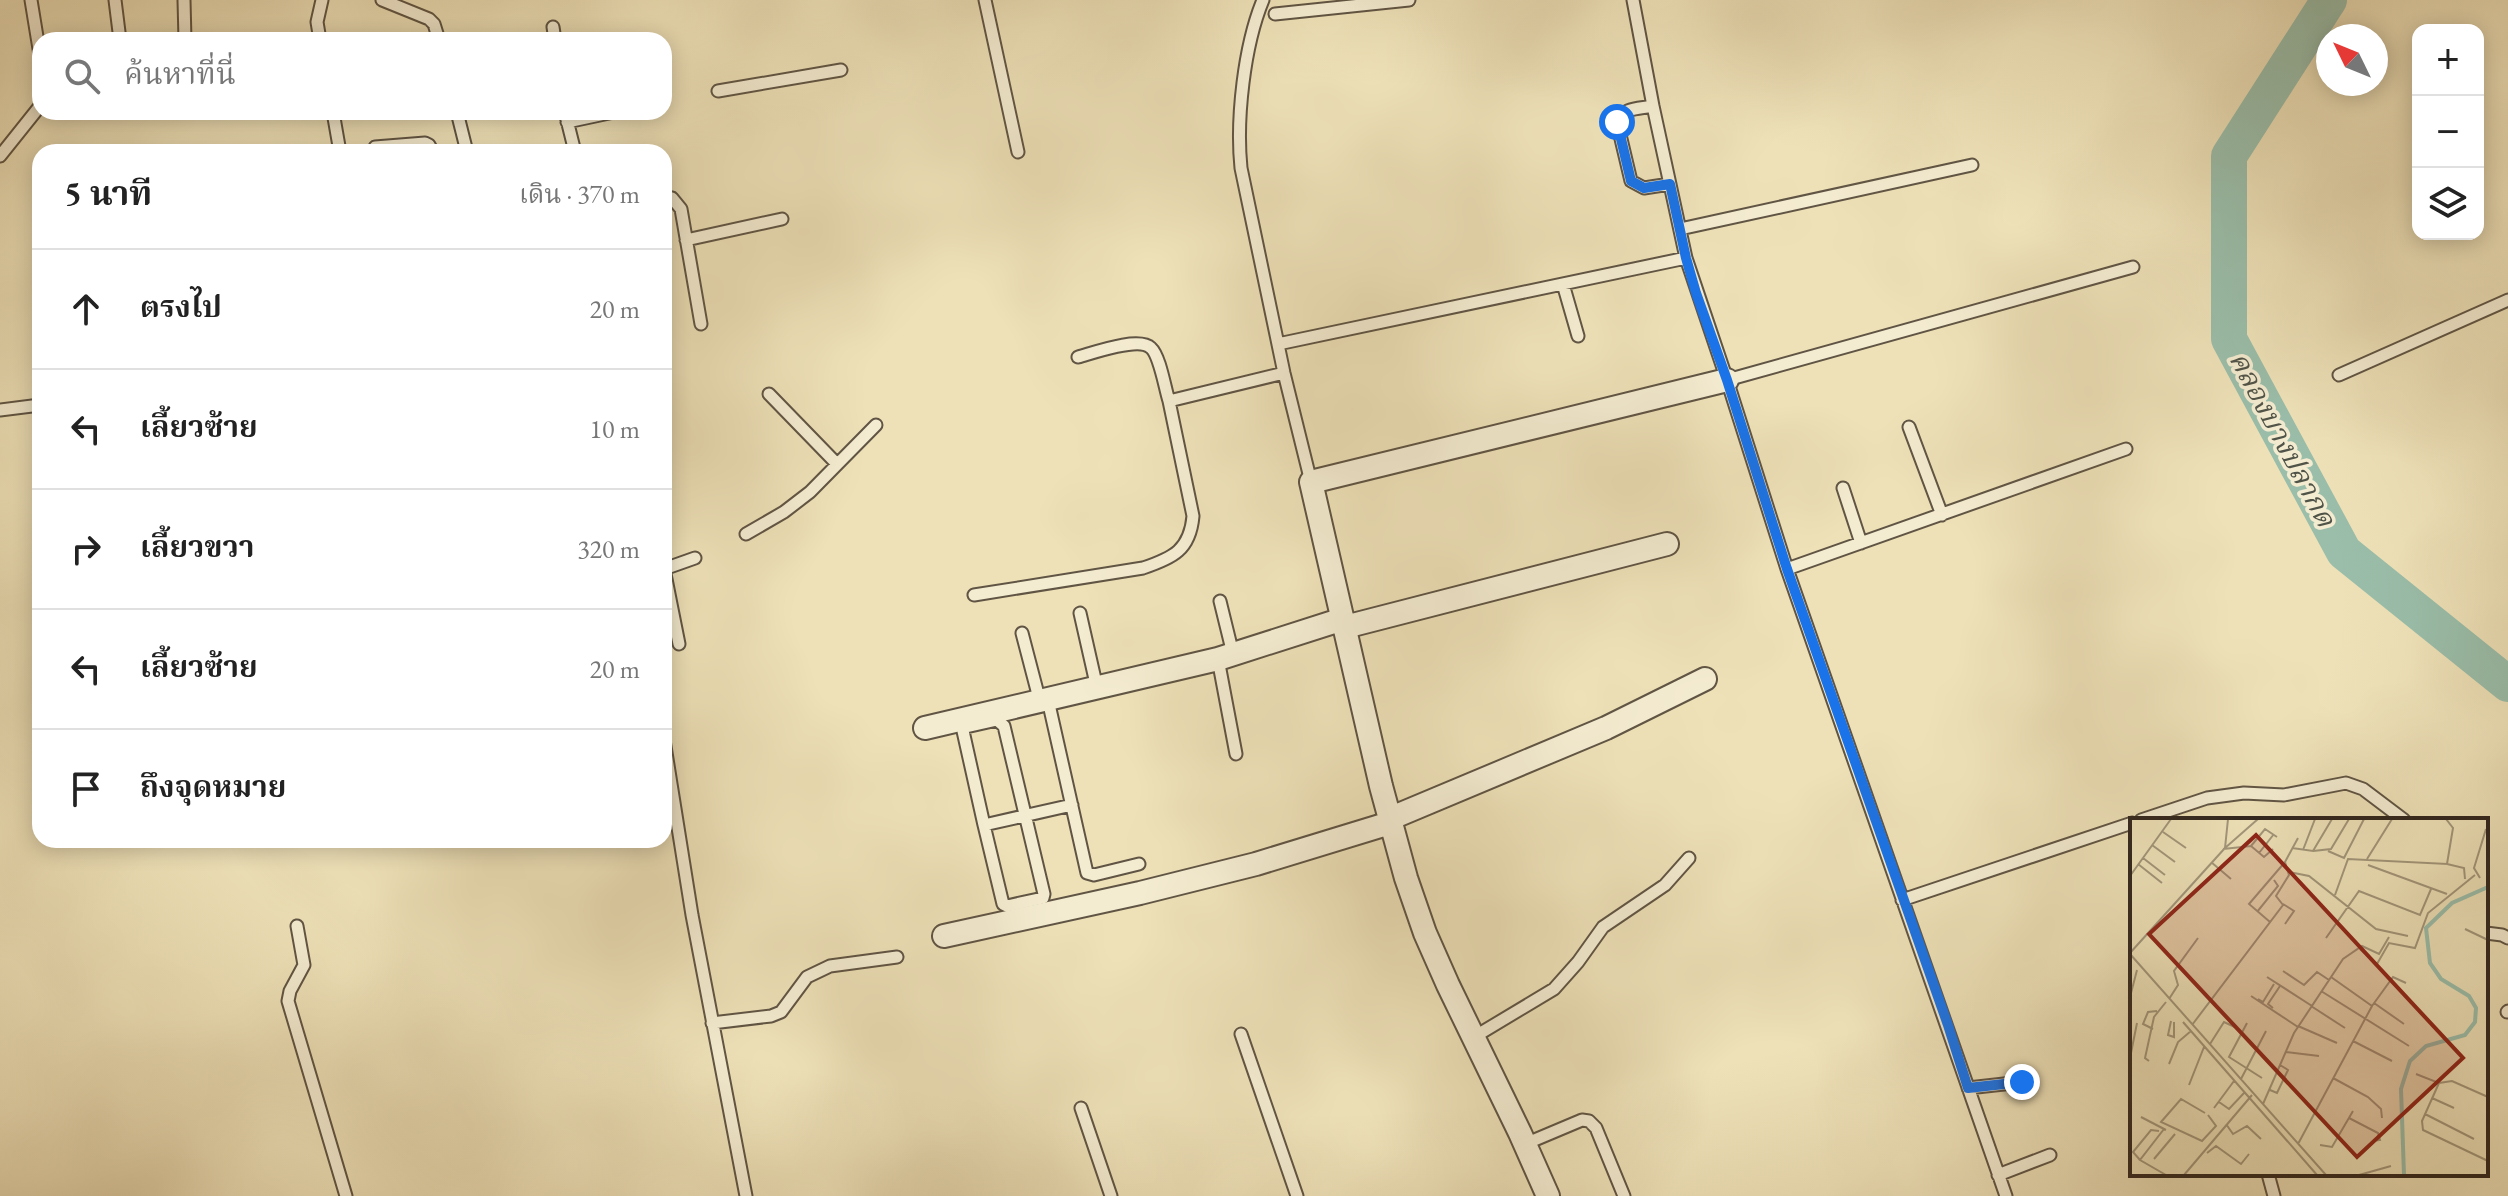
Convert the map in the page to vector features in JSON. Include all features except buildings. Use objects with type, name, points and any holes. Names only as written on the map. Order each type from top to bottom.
[{"type":"street","points":[[1548,1196],[1425,933],[1390,821],[1311,482],[1727,380]]},
{"type":"street","points":[[925,728],[1226,657],[1344,623],[1667,544]]},
{"type":"street","points":[[944,936],[1227,872],[1390,821],[1606,728],[1705,679]]},
{"type":"lane","points":[[31,0],[36,32]]},
{"type":"lane","points":[[115,0],[119,32]]},
{"type":"lane","points":[[184,0],[185,32]]},
{"type":"lane","points":[[319,32],[317,22],[322,0]]},
{"type":"lane","points":[[382,0],[429,19],[436,32]]},
{"type":"lane","points":[[409,10],[420,0]]},
{"type":"lane","points":[[985,0],[1018,152]]},
{"type":"lane","points":[[1263,0],[1255,21],[1238,135],[1241,168],[1284,373],[1311,482]]},
{"type":"lane","points":[[1275,14],[1409,0]]},
{"type":"lane","points":[[1633,0],[1686,258],[1787,569],[2006,1196]]},
{"type":"lane","points":[[553,27],[554,32]]},
{"type":"lane","points":[[718,91],[841,70]]},
{"type":"lane","points":[[1653,106],[1626,111],[1617,122],[1631,181],[1644,188],[1670,184]]},
{"type":"lane","points":[[0,156],[32,116]]},
{"type":"lane","points":[[334,120],[339,144]]},
{"type":"lane","points":[[459,120],[465,144]]},
{"type":"lane","points":[[567,120],[573,144]]},
{"type":"lane","points":[[1680,229],[1972,165]]},
{"type":"lane","points":[[672,198],[681,209],[701,324]]},
{"type":"lane","points":[[686,240],[782,219]]},
{"type":"lane","points":[[1278,344],[1686,258]]},
{"type":"lane","points":[[1727,380],[2133,267]]},
{"type":"lane","points":[[1563,284],[1578,336]]},
{"type":"lane","points":[[2339,375],[2508,300]]},
{"type":"lane","points":[[974,595],[1143,568],[1178,552],[1192,533],[1193,516],[1169,401],[1151,347],[1132,343],[1078,357]]},
{"type":"lane","points":[[1169,401],[1284,373]]},
{"type":"lane","points":[[769,394],[837,464]]},
{"type":"lane","points":[[0,410],[32,406]]},
{"type":"lane","points":[[746,534],[784,512],[810,492],[876,425]]},
{"type":"lane","points":[[1909,427],[1942,515]]},
{"type":"lane","points":[[1787,569],[2126,449]]},
{"type":"lane","points":[[1843,488],[1861,543]]},
{"type":"lane","points":[[672,566],[695,558]]},
{"type":"lane","points":[[1220,601],[1236,754]]},
{"type":"lane","points":[[672,609],[679,644]]},
{"type":"lane","points":[[1080,613],[1097,688]]},
{"type":"lane","points":[[1022,633],[1044,701],[1087,873],[1094,875],[1139,864]]},
{"type":"lane","points":[[997,720],[1004,726],[1043,898],[1007,906],[1003,904],[984,825],[963,731],[966,727],[997,720]]},
{"type":"lane","points":[[2147,818],[2207,798],[2244,793],[2284,795],[2346,783],[2363,789],[2401,818]]},
{"type":"lane","points":[[672,790],[692,915],[746,1196]]},
{"type":"lane","points":[[984,825],[1072,805]]},
{"type":"lane","points":[[1902,900],[2130,824]]},
{"type":"lane","points":[[1474,1037],[1554,989],[1603,927],[1665,885],[1689,858]]},
{"type":"lane","points":[[297,926],[304,965],[288,1001],[346,1196]]},
{"type":"lane","points":[[2488,933],[2508,938]]},
{"type":"lane","points":[[712,1023],[781,1012],[807,977],[830,966],[897,957]]},
{"type":"lane","points":[[1241,1034],[1297,1196]]},
{"type":"lane","points":[[1968,1088],[2022,1082]]},
{"type":"lane","points":[[1081,1108],[1111,1196]]},
{"type":"lane","points":[[1525,1144],[1582,1120],[1589,1121],[1596,1128],[1624,1196]]},
{"type":"lane","points":[[1998,1175],[2050,1155]]},
{"type":"lane","points":[[2269,1176],[2274,1196]]},
{"type":"waterway","name":"คลองบางปลากด","points":[[2329,0],[2229,156],[2229,339],[2344,552],[2508,684]]},
{"type":"route","points":[[1617,122],[1631,181],[1644,188],[1670,184],[1696,293],[1787,569],[1968,1088],[2022,1082]]}]
